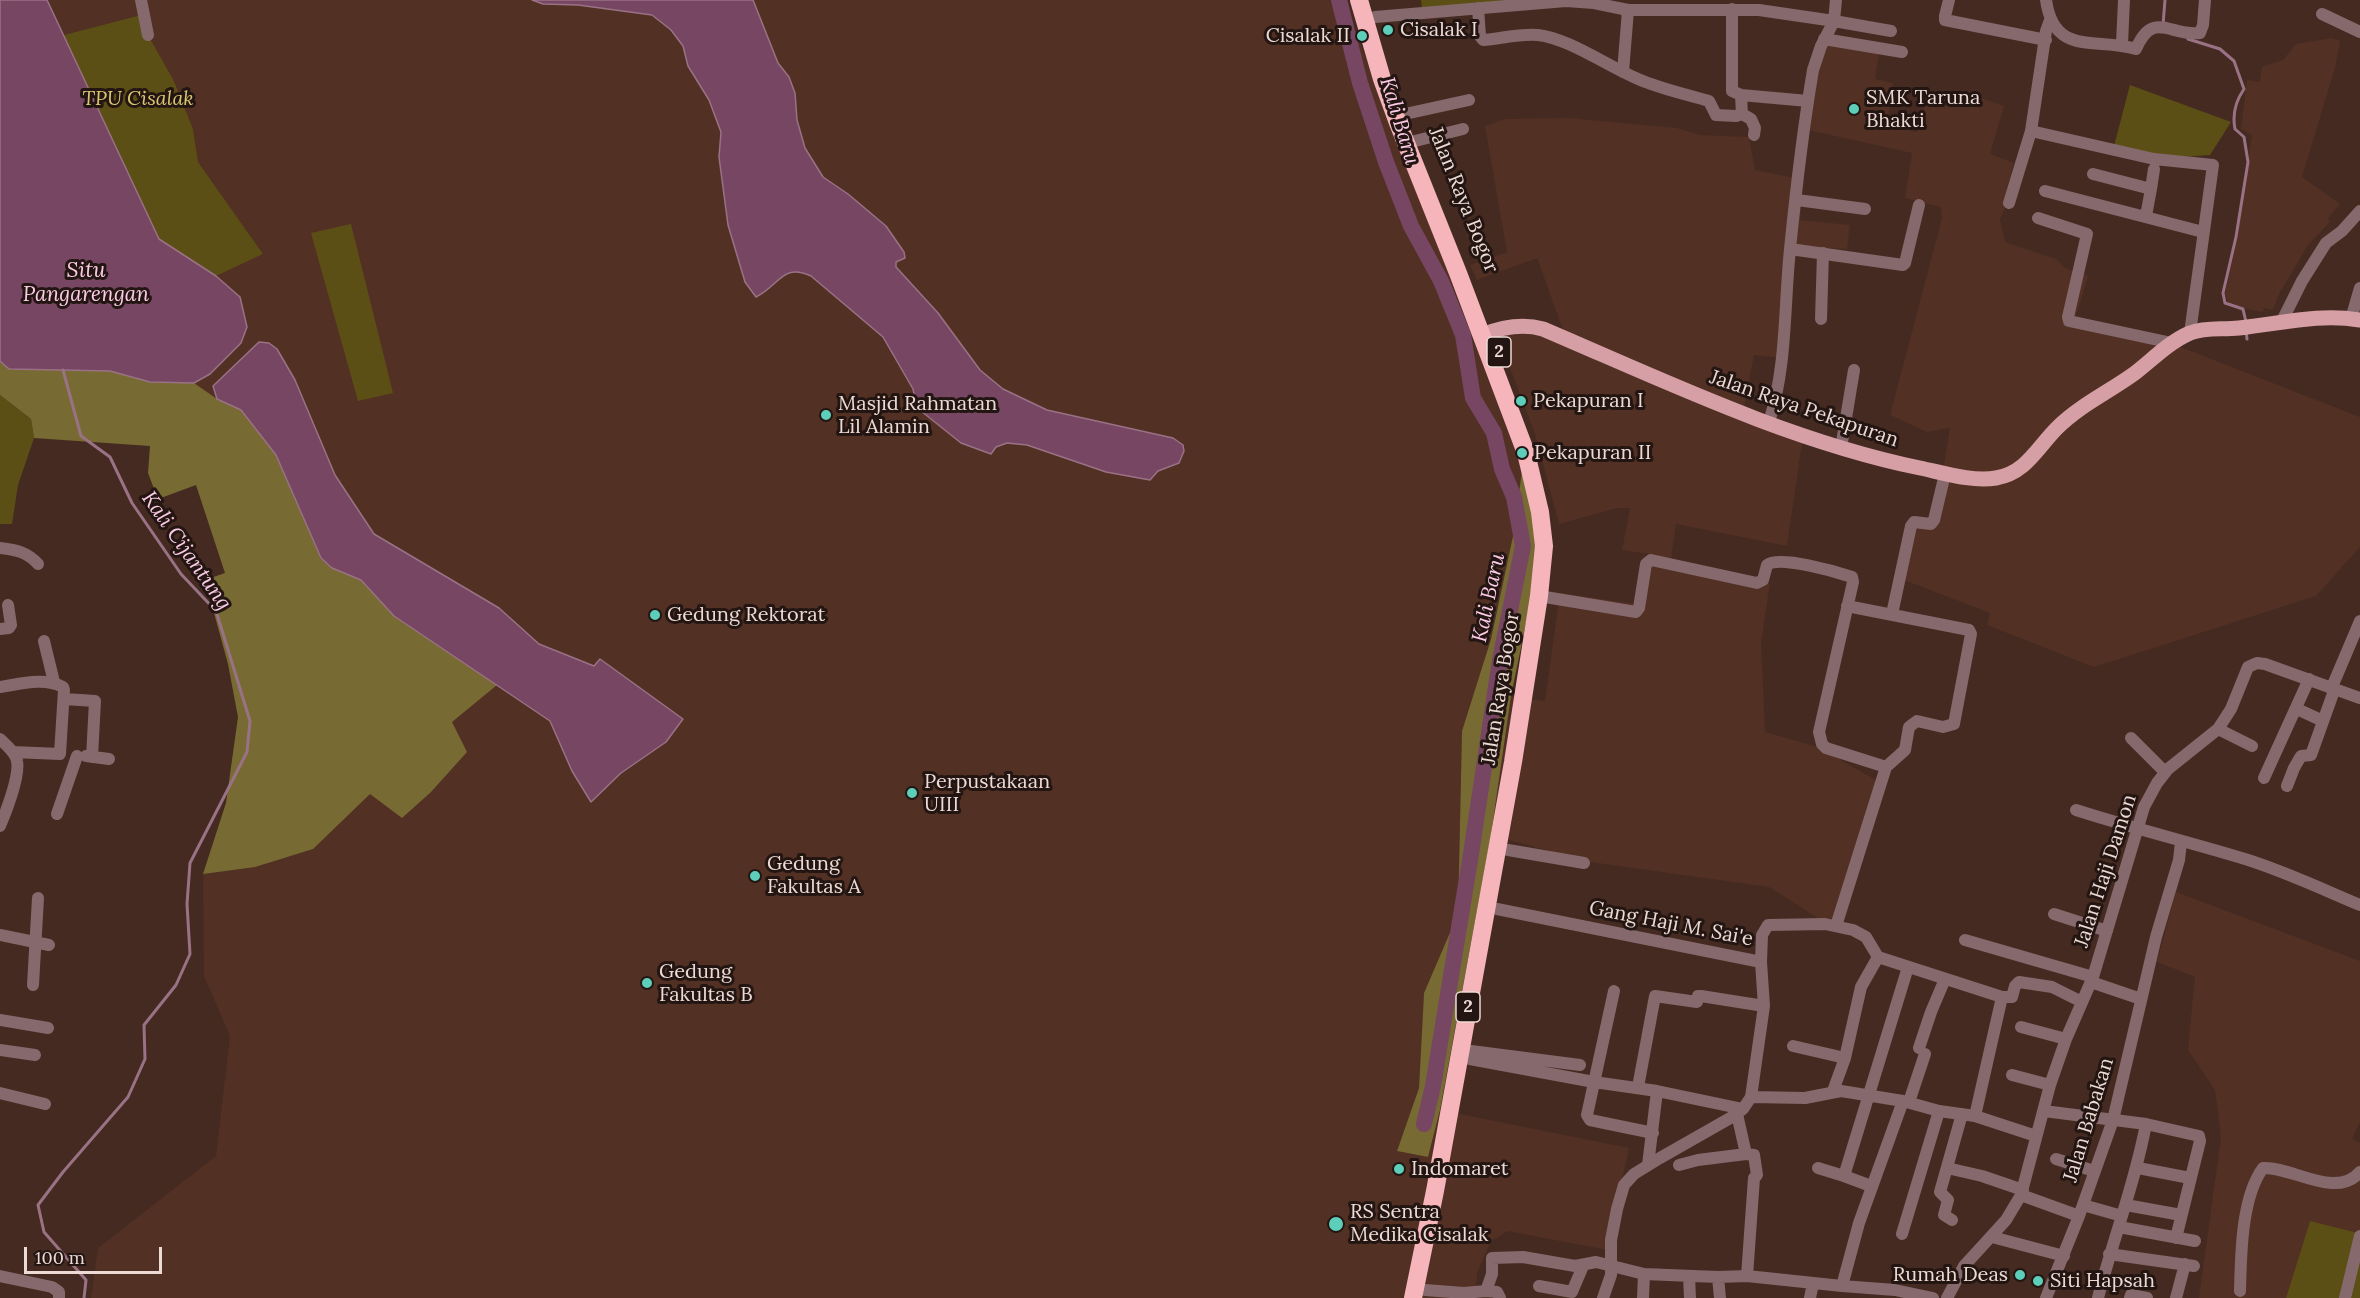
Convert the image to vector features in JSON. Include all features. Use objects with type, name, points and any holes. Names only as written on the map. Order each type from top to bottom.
[{"type":"highway","name":"Jalan Raya Bogor","points":[[1359,0],[1388,94],[1536,450],[1546,493],[1554,546],[1508,821],[1437,1182],[1420,1295]]},
{"type":"highway","name":"Jalan Raya Bogor","points":[[1374,9],[1405,114],[1487,333]]},
{"type":"highway","name":"Jalan Raya Bogor","points":[[1420,1295],[1471,1055],[1508,850],[1508,821]]},
{"type":"main road","name":"Jalan Raya Pekapuran","points":[[1487,333],[1515,326],[1543,329],[1731,409],[1841,448],[1945,474],[1985,479],[2016,472],[2023,468],[2057,428],[2069,418],[2134,374],[2172,343],[2190,333],[2216,328],[2236,329],[2324,317],[2355,319]]},
{"type":"street","points":[[141,0],[148,35]]},
{"type":"street","points":[[1769,422],[1774,407],[1784,347],[1790,249],[1808,101],[1813,70],[1824,39],[1834,21],[1836,0]]},
{"type":"street","points":[[1949,0],[1945,20],[2046,40]]},
{"type":"street","points":[[2046,0],[2050,20],[2055,28],[2072,40],[2089,44],[2122,44],[2136,49],[2146,31],[2162,27],[2192,34],[2200,33],[2205,0]]},
{"type":"street","points":[[2122,44],[2124,0]]},
{"type":"street","points":[[1374,9],[1478,8],[1566,1],[1594,3],[1628,10],[1664,5],[1759,10],[1891,31]]},
{"type":"street","points":[[1478,8],[1481,39],[1538,35],[1546,37],[1574,47],[1661,88],[1709,100],[1716,115],[1742,114],[1751,119],[1755,128],[1754,135]]},
{"type":"street","points":[[1732,9],[1732,90],[1741,95],[1808,101]]},
{"type":"street","points":[[1623,72],[1628,10]]},
{"type":"street","points":[[2322,14],[2360,32]]},
{"type":"street","points":[[2009,203],[2031,131],[2050,20]]},
{"type":"street","points":[[1824,39],[1902,52]]},
{"type":"street","points":[[1741,95],[1742,114]]},
{"type":"street","points":[[1405,114],[1469,100]]},
{"type":"street","points":[[1415,141],[1463,129]]},
{"type":"street","points":[[2031,131],[2154,159],[2213,165],[2190,333]]},
{"type":"street","points":[[2146,216],[2154,169]]},
{"type":"street","points":[[2093,174],[2151,189]]},
{"type":"street","points":[[2045,191],[2203,232]]},
{"type":"street","points":[[1797,200],[1865,209]]},
{"type":"street","points":[[1790,249],[1903,265],[1919,205]]},
{"type":"street","points":[[2282,321],[2302,281],[2326,243],[2342,231],[2360,211]]},
{"type":"street","points":[[2038,218],[2087,234],[2069,321],[2172,343]]},
{"type":"street","points":[[1821,319],[1823,253]]},
{"type":"street","points":[[2355,319],[2360,288]]},
{"type":"street","points":[[1841,448],[1854,370]]},
{"type":"street","points":[[1892,614],[1911,526],[1914,522],[1931,524],[1934,520],[1945,474]]},
{"type":"street","points":[[0,548],[19,550],[29,554],[38,564]]},
{"type":"street","points":[[1544,597],[1636,612],[1639,608],[1646,564],[1648,561],[1656,560],[1757,583],[1763,580],[1767,565],[1774,562],[1811,566],[1852,577],[1853,582],[1819,732],[1820,739],[1826,748],[1886,767]]},
{"type":"street","points":[[0,629],[9,628],[12,625],[8,605]]},
{"type":"street","points":[[1836,926],[1886,767],[1905,750],[1909,727],[1914,722],[1943,727],[1954,724],[1971,634],[1969,630],[1847,606]]},
{"type":"street","points":[[2287,786],[2301,756],[2311,755],[2333,687],[2360,621]]},
{"type":"street","points":[[44,641],[54,682]]},
{"type":"street","name":"Jalan Haji Damon","points":[[2050,1085],[2066,1039],[2092,979],[2148,799],[2165,772],[2218,729],[2231,709],[2248,667],[2252,664],[2265,664],[2359,695]]},
{"type":"street","points":[[2264,778],[2309,679]]},
{"type":"street","points":[[0,687],[29,682],[54,682],[63,687],[60,754]]},
{"type":"street","points":[[64,699],[95,701],[92,757]]},
{"type":"street","points":[[2297,709],[2323,721]]},
{"type":"street","points":[[2218,729],[2252,746]]},
{"type":"street","points":[[2131,738],[2165,772]]},
{"type":"street","points":[[0,739],[13,752],[18,766],[2,818]]},
{"type":"street","points":[[13,752],[109,759]]},
{"type":"street","points":[[57,814],[77,756]]},
{"type":"street","points":[[2076,810],[2137,830],[2244,859],[2290,875],[2360,905]]},
{"type":"street","name":"Jalan Babakan","points":[[2047,1298],[2113,1120],[2141,999],[2179,860],[2181,842]]},
{"type":"street","points":[[1508,850],[1584,863]]},
{"type":"street","points":[[33,985],[38,897]]},
{"type":"street","name":"Gang Haji M. Sai'e","points":[[1497,909],[1761,962],[1764,1006],[1751,1097],[1740,1111]]},
{"type":"street","points":[[2054,914],[2107,931]]},
{"type":"street","points":[[1761,962],[1762,935],[1768,925],[1804,923],[1836,926],[1866,936],[1878,957],[2002,997],[2012,997],[2015,986],[2019,982],[2052,987],[2082,1002]]},
{"type":"street","points":[[0,935],[49,945]]},
{"type":"street","points":[[1965,940],[2092,979],[2141,999]]},
{"type":"street","points":[[1833,1091],[1845,1058],[1861,987],[1878,957]]},
{"type":"street","points":[[1844,1176],[1908,967]]},
{"type":"street","points":[[1842,1286],[1847,1262],[1871,1186],[1906,1102],[1931,1012],[1945,979]]},
{"type":"street","points":[[1614,991],[1587,1113],[1588,1118],[1636,1131],[1653,1133]]},
{"type":"street","points":[[1638,1088],[1655,996],[1696,1002],[1698,996],[1701,996],[1764,1006]]},
{"type":"street","points":[[1952,1220],[1944,1215],[1948,1200],[1940,1194],[1947,1168],[1968,1115],[2002,997]]},
{"type":"street","points":[[0,1020],[48,1028]]},
{"type":"street","points":[[2021,1027],[2066,1039]]},
{"type":"street","points":[[1793,1046],[1845,1058]]},
{"type":"street","points":[[0,1050],[35,1055]]},
{"type":"street","points":[[1471,1055],[1580,1065]]},
{"type":"street","points":[[1471,1055],[1594,1082],[1657,1091],[1740,1111]]},
{"type":"street","points":[[1947,1298],[1964,1266],[2006,1220],[2022,1192],[2050,1085],[2012,1076]]},
{"type":"street","points":[[1648,1165],[1657,1091]]},
{"type":"street","points":[[1751,1097],[1805,1098],[1841,1091],[1968,1115],[2036,1136]]},
{"type":"street","points":[[0,1094],[45,1104]]},
{"type":"street","points":[[1740,1111],[1746,1154]]},
{"type":"street","points":[[1602,1298],[1612,1267],[1611,1240],[1624,1185],[1634,1174],[1648,1165],[1719,1126],[1740,1111]]},
{"type":"street","points":[[1902,1234],[1939,1111]]},
{"type":"street","points":[[2044,1111],[2146,1124],[2199,1136],[2200,1141],[2176,1238]]},
{"type":"street","points":[[2098,1298],[2109,1254],[2138,1168],[2146,1124]]},
{"type":"street","points":[[1679,1165],[1707,1158],[1754,1155],[1757,1175],[1754,1178],[1747,1276]]},
{"type":"street","points":[[2056,1159],[2094,1171]]},
{"type":"street","points":[[1818,1168],[1871,1186]]},
{"type":"street","points":[[1947,1168],[1982,1176],[2022,1192],[2081,1210],[2122,1216],[2181,1215]]},
{"type":"street","points":[[2138,1168],[2190,1178]]},
{"type":"street","points":[[2240,1291],[2241,1244],[2245,1222],[2253,1187],[2263,1168],[2280,1170],[2320,1182],[2344,1181],[2356,1177],[2360,1172]]},
{"type":"street","points":[[2122,1216],[2176,1238],[2195,1241]]},
{"type":"street","points":[[2345,1298],[2360,1236]]},
{"type":"street","points":[[1992,1237],[2064,1256]]},
{"type":"street","points":[[2109,1254],[2189,1265],[2176,1298]]},
{"type":"street","points":[[1486,1291],[1493,1258],[1523,1257],[1542,1262],[1583,1266],[1596,1262],[1644,1274],[1747,1276],[1842,1286],[1855,1292],[1933,1298]]},
{"type":"street","points":[[1539,1286],[1572,1292],[1583,1266]]},
{"type":"street","points":[[1643,1298],[1644,1274]]},
{"type":"street","points":[[0,1275],[52,1287],[59,1292],[59,1298]]},
{"type":"street","points":[[1689,1276],[1690,1298]]},
{"type":"street","points":[[1718,1277],[1720,1298]]},
{"type":"street","points":[[1810,1298],[1814,1282]]},
{"type":"street","points":[[1420,1295],[1486,1291],[1497,1292],[1500,1298]]},
{"type":"street","points":[[2130,1298],[2131,1295],[2147,1298]]},
{"type":"shaded area","points":[[47,0],[1348,0],[1354,27],[1506,419],[1522,471],[1513,536],[1491,639],[1462,731],[1458,914],[1424,993],[1419,1088],[1397,1151],[1428,1157],[1440,1110],[1629,1148],[1607,1250],[1508,1231],[1491,1241],[1477,1273],[1475,1298],[91,1298],[98,1248],[216,1156],[230,1036],[204,976],[203,874],[226,803],[238,717],[228,664],[205,580],[225,573],[196,485],[158,499],[148,473],[150,446],[110,371],[150,382],[194,383],[240,297],[216,276],[263,254],[198,162],[193,129],[174,81],[148,35],[141,15],[64,35]]},
{"type":"shaded area","points":[[2332,38],[2340,41],[2335,68],[2302,177],[2340,204],[2328,218],[2330,222],[2308,245],[2279,294],[2273,310],[2264,308],[2263,312],[2233,306],[2228,302],[2225,294],[2238,234],[2252,135],[2241,129],[2247,80],[2260,82],[2262,67],[2283,60],[2296,44]]},
{"type":"shaded area","points":[[1822,43],[1879,52],[1875,79],[1893,83],[1887,125],[1917,132],[1928,92],[1973,95],[2004,106],[1990,154],[2014,163],[2007,188],[2012,189],[2000,220],[2005,242],[2056,259],[2065,268],[2088,276],[2075,319],[2165,341],[2360,417],[2360,547],[2316,596],[2094,667],[1987,625],[1990,613],[1904,580],[1912,517],[1935,519],[1950,428],[1927,432],[1890,415],[1942,218],[1941,207],[1905,198],[1912,153],[1808,130]]},
{"type":"shaded area","points":[[1568,118],[1677,128],[1700,135],[1749,137],[1755,170],[1804,180],[1800,220],[1850,225],[1847,249],[1797,247],[1784,358],[1754,355],[1742,417],[1803,436],[1787,546],[1676,524],[1670,566],[1770,583],[1761,643],[1765,732],[1818,747],[1881,783],[1835,922],[1821,920],[1769,887],[1590,862],[1491,835],[1511,696],[1545,701],[1560,593],[1643,605],[1654,555],[1622,550],[1630,508],[1617,508],[1559,524],[1535,434],[1497,334],[1523,328],[1566,338],[1537,258],[1477,280],[1470,265],[1507,252],[1485,126],[1506,119]]},
{"type":"shaded area","points":[[0,361],[9,369],[110,371],[150,382],[194,383],[217,399],[241,410],[276,455],[321,559],[332,568],[361,580],[394,616],[497,685],[452,722],[467,752],[431,792],[402,818],[370,794],[313,849],[255,867],[203,874],[226,803],[238,717],[228,664],[205,580],[225,573],[196,485],[158,499],[148,473],[150,446],[34,438],[31,419],[0,395]]},
{"type":"shaded area","points":[[1527,458],[1541,550],[1511,696],[1491,835],[1440,1110],[1428,1157],[1397,1151],[1419,1088],[1424,993],[1458,914],[1462,731],[1491,639],[1513,536],[1522,471]]},
{"type":"shaded area","points":[[2176,892],[2360,961],[2360,1122],[2352,1139],[2360,1143],[2360,1229],[2358,1233],[2310,1221],[2286,1298],[2199,1298],[2221,1137],[2215,1090],[2188,1050],[2195,977],[2157,962]]},
{"type":"green space","points":[[1421,0],[1524,0],[1422,9]]},
{"type":"green space","name":"TPU Cisalak","points":[[141,15],[148,35],[174,81],[193,129],[198,162],[263,254],[216,276],[159,239],[64,35]]},
{"type":"green space","points":[[2130,85],[2231,122],[2210,155],[2167,158],[2114,146]]},
{"type":"green space","points":[[351,224],[393,393],[358,401],[311,233]]},
{"type":"green space","points":[[0,395],[31,419],[34,438],[18,485],[12,524],[0,524]]},
{"type":"green space","points":[[2310,1221],[2358,1233],[2360,1229],[2360,1298],[2286,1298]]},
{"type":"water","name":"Situ Pangarengan","points":[[0,0],[47,0],[159,239],[216,276],[240,297],[247,327],[241,343],[210,374],[194,383],[150,382],[110,371],[9,369],[0,361]]},
{"type":"water","points":[[532,0],[753,0],[778,63],[789,77],[795,93],[797,120],[805,148],[823,177],[848,194],[886,226],[904,252],[905,258],[896,262],[896,267],[938,313],[980,370],[1003,389],[1047,410],[1173,438],[1183,445],[1184,451],[1179,463],[1158,471],[1150,480],[1106,472],[1027,445],[1007,443],[996,447],[991,454],[961,443],[921,411],[916,403],[913,389],[883,337],[811,276],[794,272],[787,274],[756,297],[745,282],[728,225],[719,157],[721,132],[709,100],[688,66],[683,46],[671,30],[652,15],[578,5],[543,4]]},
{"type":"water","points":[[259,342],[269,343],[277,349],[295,380],[335,475],[374,534],[499,608],[539,644],[594,666],[600,659],[683,719],[666,742],[621,773],[591,802],[572,771],[550,721],[394,616],[361,580],[332,568],[321,558],[276,455],[241,410],[217,399],[213,386]]},
{"type":"waterway","name":"Kali Baru","points":[[1339,0],[1360,83],[1386,162],[1411,226],[1441,281],[1463,335],[1473,398],[1494,433],[1502,469],[1514,497],[1523,546],[1500,660],[1471,854],[1433,1086],[1424,1124]]},
{"type":"waterway","points":[[2163,25],[2165,0]]},
{"type":"waterway","points":[[2188,39],[2220,49],[2234,61],[2244,89],[2235,108],[2234,124],[2235,129],[2244,137],[2248,162],[2236,237],[2223,293],[2225,303],[2243,309],[2246,322]]},
{"type":"waterway","points":[[2246,331],[2247,339]]},
{"type":"waterway","name":"Kali Cijantung","points":[[63,370],[81,436],[110,457],[132,503],[181,574],[216,611],[250,721],[247,752],[190,863],[187,904],[190,954],[176,985],[144,1025],[145,1059],[128,1097],[63,1172],[38,1205],[44,1232],[86,1280],[84,1298]]},
{"type":"place","name":"Cisalak I","points":[[1388,30]]},
{"type":"place","name":"Cisalak II","points":[[1362,36]]},
{"type":"place","name":"SMK Taruna Bhakti","points":[[1854,109]]},
{"type":"place","name":"Pekapuran I","points":[[1521,401]]},
{"type":"place","name":"Masjid Rahmatan Lil Alamin","points":[[826,415]]},
{"type":"place","name":"Pekapuran II","points":[[1522,453]]},
{"type":"place","name":"Gedung Rektorat","points":[[655,615]]},
{"type":"place","name":"Perpustakaan UIII","points":[[912,793]]},
{"type":"place","name":"Gedung Fakultas A","points":[[755,876]]},
{"type":"place","name":"Gedung Fakultas B","points":[[647,983]]},
{"type":"place","name":"Indomaret","points":[[1399,1169]]},
{"type":"place","name":"RS Sentra Medika Cisalak","points":[[1336,1224]]},
{"type":"place","name":"Rumah Deas","points":[[2020,1275]]},
{"type":"place","name":"Siti Hapsah","points":[[2038,1281]]}]
